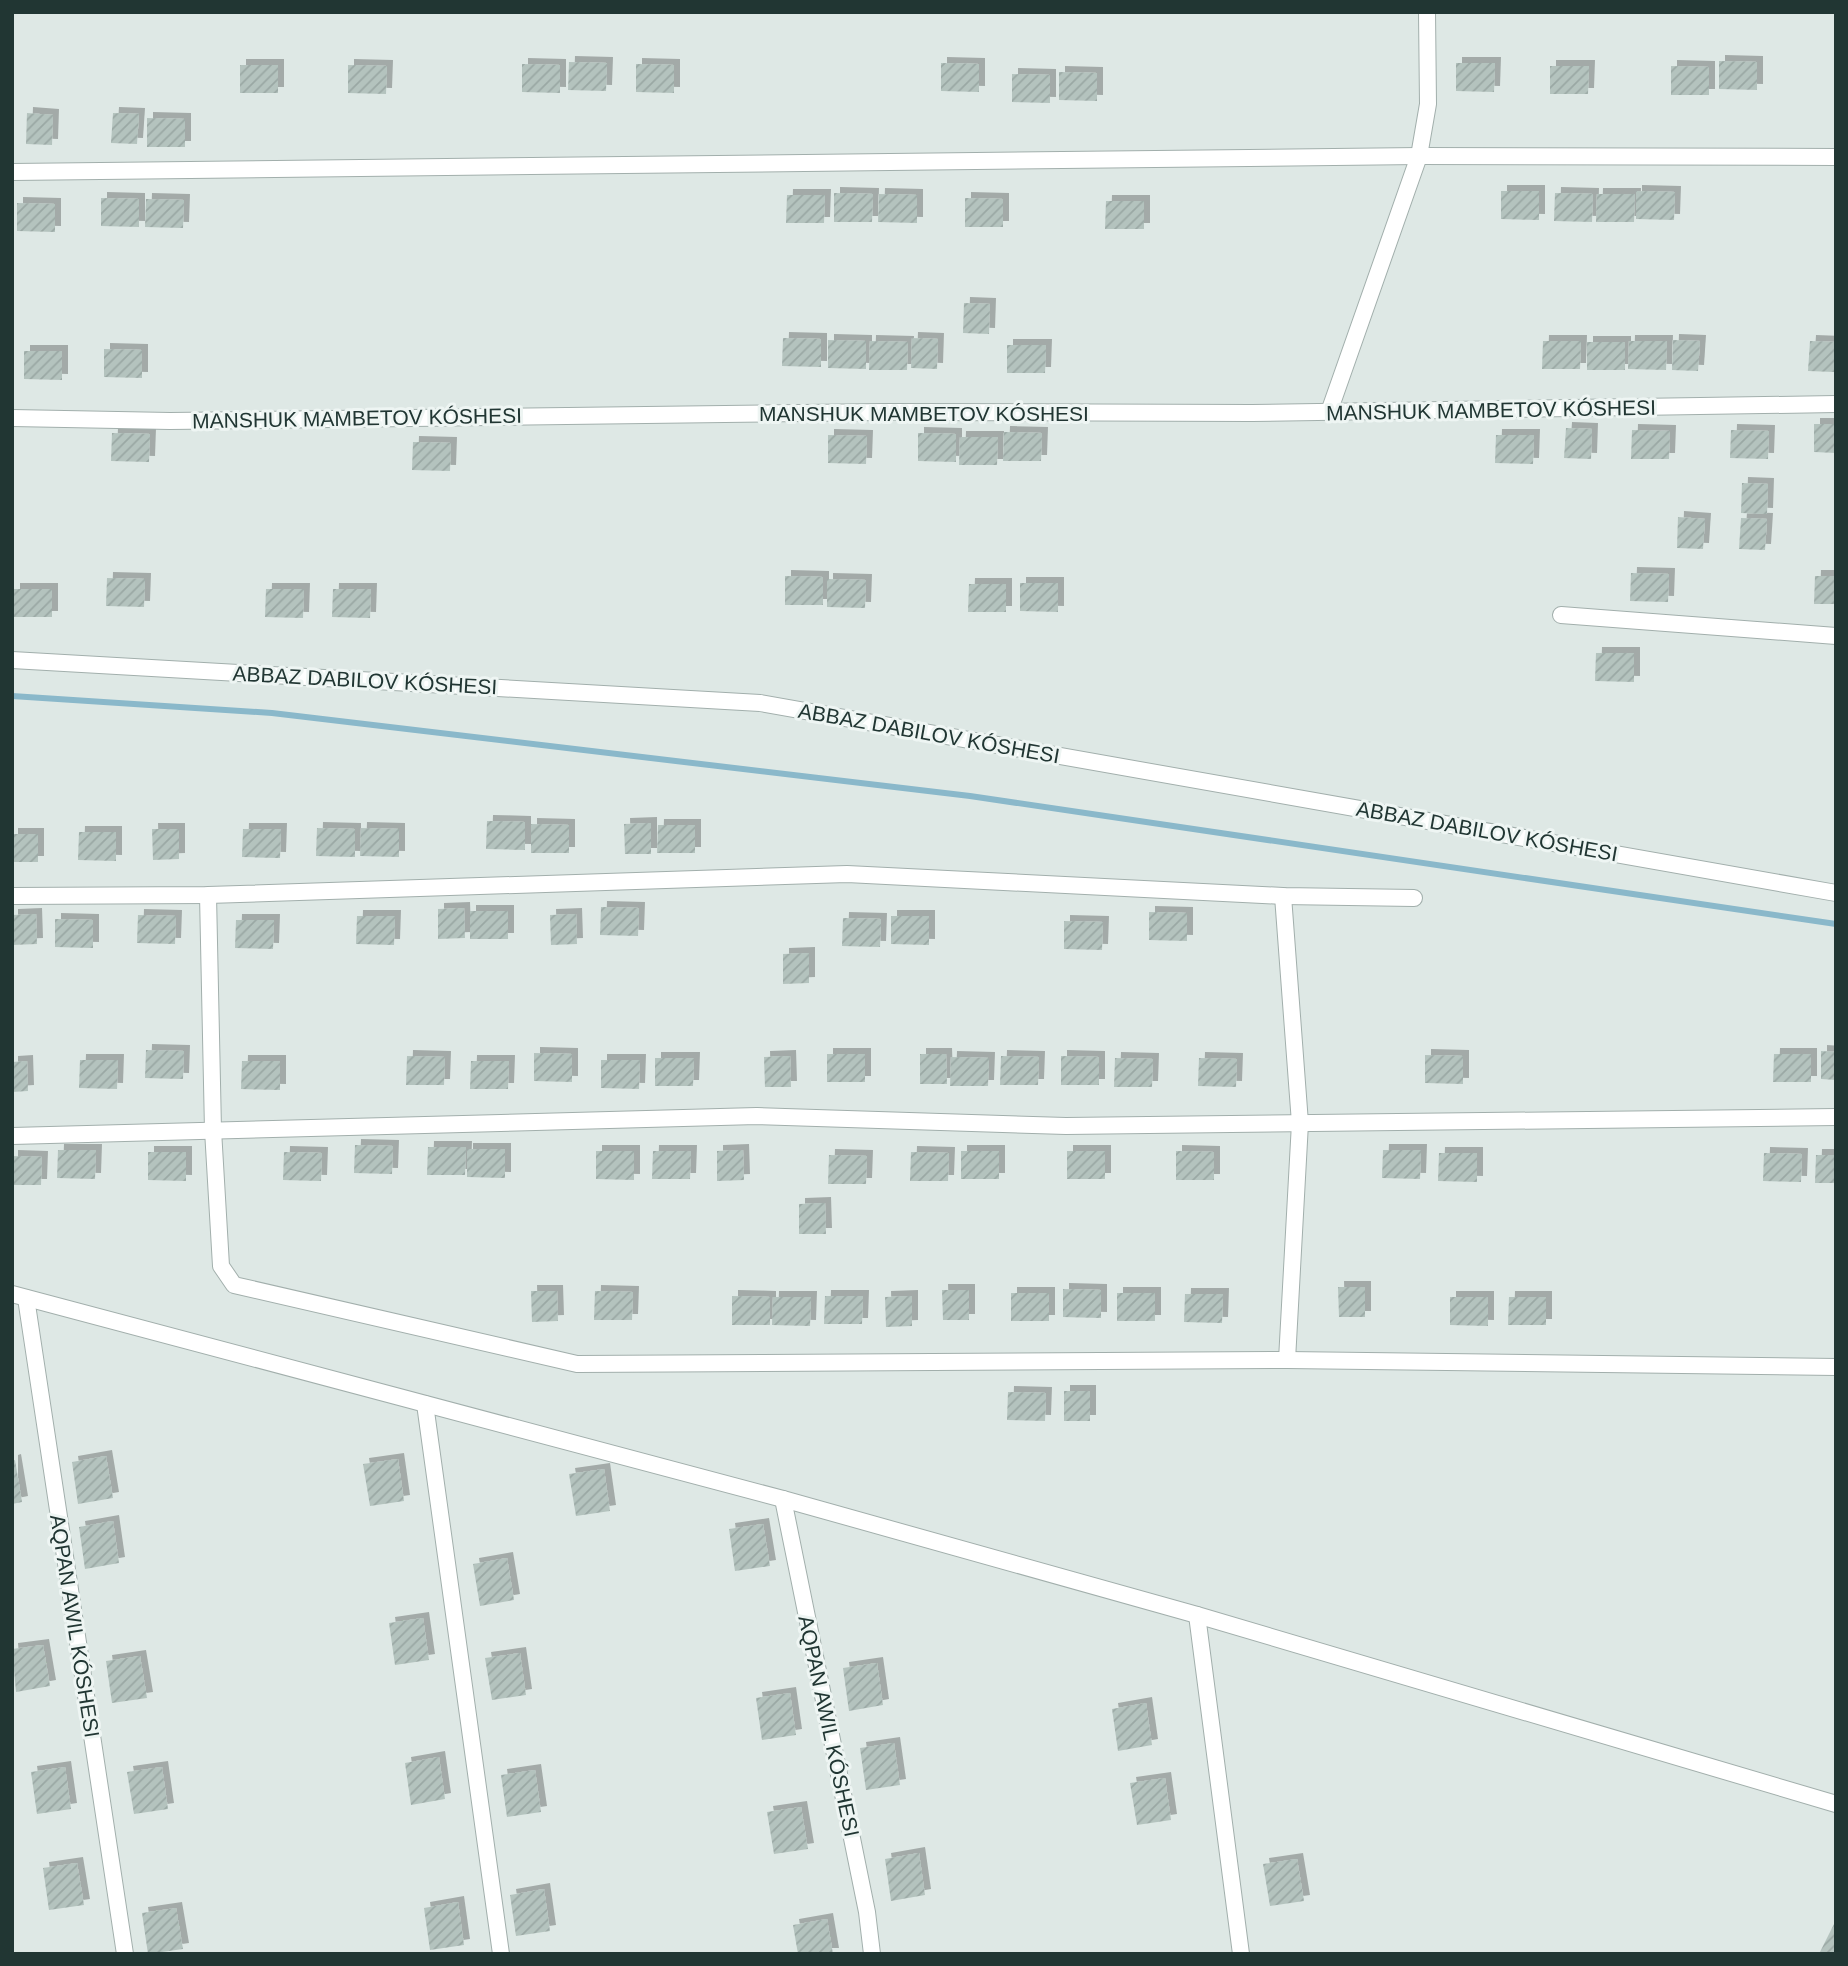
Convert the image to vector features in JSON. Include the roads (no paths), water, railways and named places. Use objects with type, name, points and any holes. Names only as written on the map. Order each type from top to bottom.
[{"type":"street","points":[[1329,412],[1419,156],[1428,104],[1427,12]]},
{"type":"street","points":[[12,172],[1419,156],[1836,157]]},
{"type":"street","name":"MANSHUK MAMBETOV KÓSHESI","points":[[12,418],[170,421],[885,412],[1329,412],[1836,404]]},
{"type":"street","points":[[1561,615],[1836,636]]},
{"type":"street","name":"ABBAZ DABILOV KÓSHESI","points":[[12,660],[760,703],[1836,893]]},
{"type":"street","points":[[12,895],[208,895],[847,874],[1283,896],[1414,898]]},
{"type":"street","points":[[208,895],[213,1130],[221,1266],[234,1285],[577,1364],[1287,1360],[1836,1367]]},
{"type":"street","points":[[1283,896],[1300,1123],[1287,1360]]},
{"type":"street","points":[[12,1136],[757,1116],[1066,1126],[1836,1117]]},
{"type":"street","points":[[125,1954],[19,1296],[783,1499],[1197,1615],[1836,1804]]},
{"type":"street","points":[[425,1404],[501,1954]]},
{"type":"street","points":[[783,1499],[867,1912],[872,1954]]},
{"type":"street","points":[[1197,1615],[1241,1954]]},
{"type":"waterway","points":[[12,696],[272,713],[970,796],[1836,924]]}]
